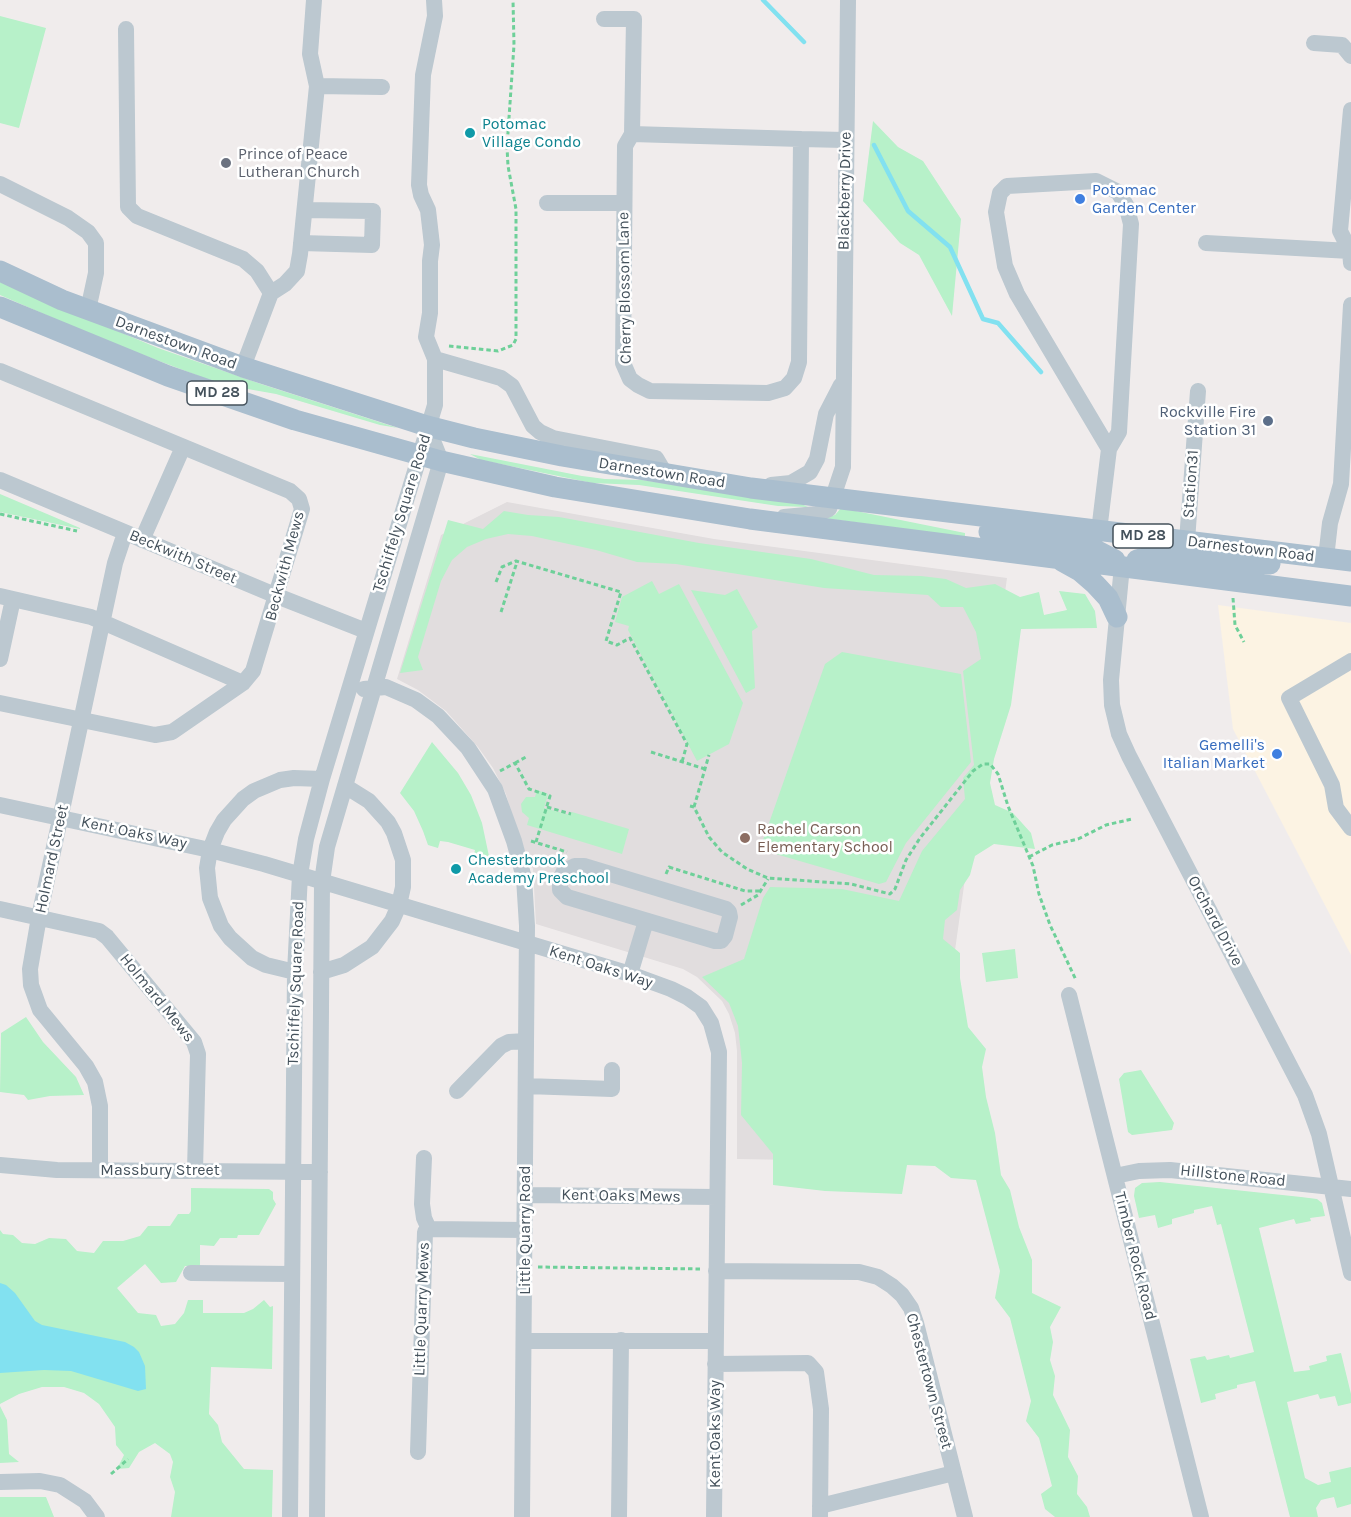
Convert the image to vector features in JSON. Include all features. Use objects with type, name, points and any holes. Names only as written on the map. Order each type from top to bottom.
[{"type":"main road","name":"Darnestown Road","points":[[0,271],[88,310],[243,367],[428,426],[562,456],[666,475],[833,499],[1351,561]]},
{"type":"main road","name":"Darnestown Road","points":[[0,307],[179,380],[295,420],[441,461],[555,487],[750,519],[1351,596]]},
{"type":"main road","points":[[936,512],[969,529],[1088,546],[1108,555],[1122,566],[1145,558],[1178,556],[1271,564],[1321,557]]},
{"type":"main road","points":[[1056,558],[1080,571],[1095,584],[1108,598],[1117,618]]},
{"type":"street","points":[[243,367],[270,293],[285,284],[297,271],[317,86],[310,54],[314,0]]},
{"type":"street","points":[[428,426],[435,405],[435,359],[426,338],[430,314],[432,245],[428,210],[419,185],[423,75],[435,16],[434,0]]},
{"type":"street","name":"Blackberry Drive","points":[[833,499],[843,467],[848,0]]},
{"type":"street","name":"Cherry Blossom Lane","points":[[604,19],[634,19],[633,134],[625,146],[624,203],[623,363],[630,379],[650,391],[768,393],[784,388],[794,378],[799,362],[801,139]]},
{"type":"street","points":[[126,28],[128,207],[137,216],[243,260],[257,271],[270,293]]},
{"type":"street","points":[[1314,43],[1342,45],[1351,56]]},
{"type":"street","points":[[317,86],[381,87]]},
{"type":"street","points":[[1206,243],[1350,257],[1340,231],[1351,110]]},
{"type":"street","points":[[633,134],[845,140]]},
{"type":"street","points":[[1099,531],[1109,449],[1119,432],[1131,224],[1126,205],[1118,192],[1096,181],[1007,186],[1000,193],[996,212],[1005,267],[1017,294],[1109,449]]},
{"type":"street","points":[[0,184],[68,218],[88,232],[96,243],[96,273],[88,310]]},
{"type":"street","points":[[547,203],[624,203]]},
{"type":"street","points":[[301,243],[372,245],[373,212],[305,210]]},
{"type":"street","points":[[1321,557],[1341,484],[1351,305]]},
{"type":"street","points":[[435,359],[501,378],[512,386],[533,426],[540,432],[553,438],[656,458],[666,475]]},
{"type":"street","name":"Beckwith Mews","points":[[0,371],[290,491],[300,499],[302,509],[257,665],[243,683],[166,734],[155,735],[0,703]]},
{"type":"street","name":"Blackberry Drive","points":[[751,488],[791,483],[810,472],[817,459],[826,414],[843,381]]},
{"type":"street","name":"Station31","points":[[1187,541],[1198,391]]},
{"type":"street","name":"Tschiffely Square Road","points":[[290,1517],[295,972],[300,875],[306,839],[322,778],[428,426]]},
{"type":"street","name":"Tschiffely Square Road","points":[[317,1517],[322,882],[327,847],[441,461],[428,426]]},
{"type":"street","points":[[142,540],[183,447]]},
{"type":"street","name":"Beckwith Street","points":[[0,480],[366,632]]},
{"type":"street","points":[[750,519],[824,513],[829,509],[833,499]]},
{"type":"street","name":"Holmard Street","points":[[100,1170],[100,1106],[95,1082],[86,1065],[40,1010],[31,985],[30,969],[60,818],[116,563],[125,533]]},
{"type":"street","name":"Orchard Drive","points":[[1122,566],[1112,667],[1112,694],[1114,715],[1124,746],[1305,1095],[1319,1134],[1351,1273]]},
{"type":"street","points":[[0,659],[7,598],[78,613],[103,622],[243,683]]},
{"type":"street","points":[[1351,661],[1289,698],[1332,785],[1336,808],[1351,828]]},
{"type":"street","name":"Little Quarry Road","points":[[349,691],[386,687],[395,690],[428,708],[468,748],[487,775],[509,824],[522,865],[526,892],[527,944],[522,1517]]},
{"type":"street","points":[[295,972],[266,965],[252,958],[235,943],[221,926],[210,898],[207,868],[210,850],[224,820],[254,791],[280,780],[322,778]]},
{"type":"street","points":[[321,972],[344,965],[372,947],[386,931],[399,905],[404,873],[403,860],[394,833],[379,810],[345,786]]},
{"type":"street","name":"Kent Oaks Way","points":[[0,805],[210,850],[300,875],[630,974],[687,997],[700,1007],[711,1023],[719,1052],[717,1197],[711,1270],[715,1341],[714,1517]]},
{"type":"street","points":[[584,866],[726,909],[730,917],[724,936],[718,941],[646,921],[564,896],[559,887],[564,871],[570,867],[584,866]]},
{"type":"street","name":"Holmard Mews","points":[[0,909],[90,927],[103,934],[196,1045],[198,1054],[195,1170]]},
{"type":"street","points":[[630,974],[646,921]]},
{"type":"street","name":"Timber Rock Road","points":[[1069,995],[1201,1517]]},
{"type":"street","points":[[457,1091],[501,1046],[509,1042],[526,1041]]},
{"type":"street","points":[[526,1086],[612,1089],[612,1070]]},
{"type":"street","points":[[424,1158],[422,1204],[424,1218],[429,1229]]},
{"type":"street","name":"Massbury Street","points":[[0,1165],[39,1169],[320,1172]]},
{"type":"street","name":"Hillstone Road","points":[[1115,1176],[1139,1171],[1170,1170],[1351,1189]]},
{"type":"street","name":"Kent Oaks Mews","points":[[525,1195],[717,1197]]},
{"type":"street","name":"Little Quarry Mews","points":[[418,1452],[425,1232],[429,1229],[525,1230]]},
{"type":"street","name":"Chestertown Street","points":[[711,1270],[859,1272],[878,1277],[902,1295],[916,1323],[965,1517]]},
{"type":"street","points":[[191,1273],[292,1274]]},
{"type":"street","points":[[619,1517],[621,1340]]},
{"type":"street","points":[[524,1341],[715,1341]]},
{"type":"street","points":[[715,1364],[808,1363],[816,1372],[821,1409],[820,1511],[954,1473]]},
{"type":"street","points":[[0,1482],[40,1481],[60,1485],[86,1501],[97,1517]]},
{"type":"path","points":[[435,359],[445,347],[456,346],[498,351],[513,345],[516,339],[516,209],[507,147],[514,45],[513,0]]},
{"type":"path","points":[[0,514],[81,531]]},
{"type":"path","points":[[501,612],[518,561]]},
{"type":"path","points":[[496,582],[502,567],[510,562],[518,561],[621,592],[606,641],[617,645],[630,638],[687,744],[682,762]]},
{"type":"path","points":[[1232,594],[1235,625],[1244,642]]},
{"type":"path","points":[[651,752],[705,769]]},
{"type":"path","points":[[709,755],[692,807],[709,837],[722,852],[747,869],[768,879],[851,884],[890,894],[906,860],[920,838],[969,775],[976,768],[988,764],[998,774],[1029,857],[1046,913],[1074,974],[1078,993],[1069,995]]},
{"type":"path","points":[[499,772],[526,757]]},
{"type":"path","points":[[515,763],[529,789],[550,796],[536,842]]},
{"type":"path","points":[[547,807],[571,814]]},
{"type":"path","points":[[1029,857],[1052,845],[1078,839],[1106,825],[1132,819]]},
{"type":"path","points":[[729,912],[758,895],[768,879]]},
{"type":"path","points":[[524,1267],[711,1270]]},
{"type":"path","points":[[111,1474],[128,1458]]},
{"type":"shaded area","name":"Rachel Carson Elementary School","points":[[507,502],[714,539],[1007,578],[944,1029],[912,1162],[737,1159],[737,1051],[735,1033],[722,1001],[697,977],[683,969],[536,924],[533,869],[520,844],[506,794],[493,768],[446,711],[418,690],[397,679],[441,535]]},
{"type":"shaded area","points":[[1218,605],[1351,623],[1351,955],[1233,729]]},
{"type":"green space","points":[[0,16],[46,28],[19,128],[0,123]]},
{"type":"green space","points":[[873,121],[898,147],[923,161],[961,219],[952,316],[919,255],[900,243],[863,201]]},
{"type":"green space","points":[[0,282],[158,348],[398,428],[380,425],[276,394],[225,385],[204,378],[101,339],[0,295]]},
{"type":"green space","points":[[470,454],[582,476],[642,480],[799,503],[808,507],[778,506],[639,485],[592,483],[481,460]]},
{"type":"green space","points":[[0,494],[80,528],[80,529],[0,512]]},
{"type":"green space","points":[[841,508],[965,533],[965,537],[823,518],[835,515]]},
{"type":"green space","points":[[504,511],[559,517],[699,543],[811,559],[874,575],[946,579],[966,588],[995,584],[1020,597],[1039,592],[1044,615],[1067,610],[1059,591],[1085,594],[1095,611],[1097,628],[1021,629],[1011,705],[994,759],[990,783],[995,805],[1013,813],[1031,833],[1035,849],[994,844],[975,856],[970,875],[960,890],[957,910],[945,920],[943,939],[960,953],[960,978],[968,1027],[986,1049],[982,1067],[986,1097],[995,1133],[1001,1175],[1010,1190],[1019,1227],[1032,1260],[1032,1293],[1061,1307],[1050,1327],[1053,1342],[1050,1360],[1055,1376],[1053,1395],[1070,1430],[1068,1457],[1078,1476],[1077,1494],[1087,1507],[1090,1517],[1055,1517],[1045,1509],[1041,1494],[1052,1486],[1039,1438],[1026,1421],[1031,1401],[1010,1318],[995,1298],[1000,1271],[976,1180],[951,1178],[935,1166],[907,1165],[902,1194],[825,1191],[773,1185],[773,1154],[741,1115],[742,1063],[738,1026],[729,1003],[702,977],[744,959],[763,898],[770,887],[842,889],[899,901],[922,851],[965,799],[963,778],[974,765],[963,671],[981,659],[976,632],[963,607],[941,607],[928,595],[824,588],[676,564],[637,562],[532,536],[508,534],[486,539],[467,547],[452,560],[441,581],[418,657],[423,670],[400,673],[448,520],[483,529]]},
{"type":"green space","points":[[652,581],[659,594],[679,584],[743,703],[729,744],[697,761],[628,630],[629,626],[615,622],[622,597]]},
{"type":"green space","points":[[737,589],[758,627],[752,631],[755,688],[746,693],[691,590],[725,595]]},
{"type":"green space","points":[[842,652],[961,674],[971,762],[906,843],[886,882],[879,884],[772,853],[762,843],[825,664]]},
{"type":"green space","points":[[432,742],[458,773],[471,795],[482,823],[490,861],[483,862],[473,859],[475,850],[448,842],[440,841],[438,848],[428,845],[414,811],[400,793]]},
{"type":"green space","points":[[537,790],[548,794],[544,808],[570,815],[572,812],[629,829],[622,854],[527,825],[529,818],[522,812],[521,804],[526,797],[535,797]]},
{"type":"green space","points":[[1015,949],[1018,978],[986,982],[982,953]]},
{"type":"green space","points":[[26,1017],[43,1042],[76,1077],[84,1095],[50,1096],[28,1100],[24,1095],[0,1092],[1,1033]]},
{"type":"green space","points":[[1141,1070],[1174,1123],[1172,1130],[1132,1135],[1128,1132],[1119,1079],[1124,1073]]},
{"type":"green space","points":[[1160,1182],[1317,1199],[1322,1203],[1325,1216],[1310,1218],[1311,1221],[1296,1224],[1294,1219],[1259,1228],[1294,1372],[1310,1370],[1309,1366],[1327,1361],[1326,1356],[1341,1353],[1351,1403],[1338,1406],[1335,1396],[1320,1399],[1318,1394],[1287,1402],[1305,1478],[1318,1485],[1331,1482],[1329,1472],[1351,1467],[1351,1504],[1337,1508],[1334,1497],[1321,1500],[1316,1508],[1318,1517],[1290,1517],[1255,1381],[1237,1385],[1237,1388],[1215,1394],[1216,1399],[1201,1403],[1190,1359],[1205,1356],[1207,1360],[1229,1355],[1230,1358],[1254,1352],[1221,1224],[1217,1225],[1212,1206],[1194,1210],[1194,1213],[1172,1219],[1172,1224],[1158,1228],[1155,1215],[1139,1218],[1134,1196],[1135,1188],[1142,1183]]},
{"type":"green space","points":[[191,1188],[269,1189],[273,1192],[276,1204],[259,1235],[220,1238],[214,1246],[200,1245],[200,1266],[185,1266],[176,1282],[161,1283],[145,1264],[117,1288],[138,1313],[156,1315],[161,1326],[175,1324],[184,1313],[188,1300],[203,1300],[203,1313],[244,1313],[264,1300],[270,1307],[273,1306],[272,1369],[211,1367],[209,1414],[218,1425],[222,1442],[244,1469],[273,1470],[272,1517],[171,1517],[175,1492],[170,1477],[173,1462],[170,1454],[155,1443],[139,1452],[129,1468],[117,1469],[124,1455],[116,1445],[115,1427],[99,1404],[84,1393],[64,1387],[42,1387],[19,1394],[0,1404],[0,1230],[3,1234],[13,1235],[22,1243],[35,1244],[49,1238],[66,1239],[77,1251],[94,1253],[103,1241],[123,1241],[140,1236],[148,1226],[170,1226],[178,1214],[189,1214]]},
{"type":"green space","points":[[0,1406],[7,1420],[9,1454],[19,1462],[0,1463]]},
{"type":"green space","points":[[0,1497],[46,1497],[54,1517],[0,1517]]},
{"type":"water","points":[[0,1283],[15,1293],[35,1321],[42,1325],[125,1342],[134,1347],[139,1352],[145,1366],[146,1389],[138,1391],[71,1371],[0,1373]]},
{"type":"waterway","points":[[763,0],[804,42]]},
{"type":"waterway","points":[[874,145],[908,211],[950,247],[983,319],[998,323],[1041,372]]},
{"type":"place","name":"Potomac Village Condo","points":[[470,133]]},
{"type":"place","name":"Prince of Peace Lutheran Church","points":[[226,163]]},
{"type":"place","name":"Potomac Garden Center","points":[[1080,199]]},
{"type":"place","name":"Rockville Fire Station 31","points":[[1268,421]]},
{"type":"place","name":"Gemelli's Italian Market","points":[[1277,754]]},
{"type":"place","name":"Rachel Carson Elementary School","points":[[745,838]]},
{"type":"place","name":"Chesterbrook Academy Preschool","points":[[456,869]]}]
